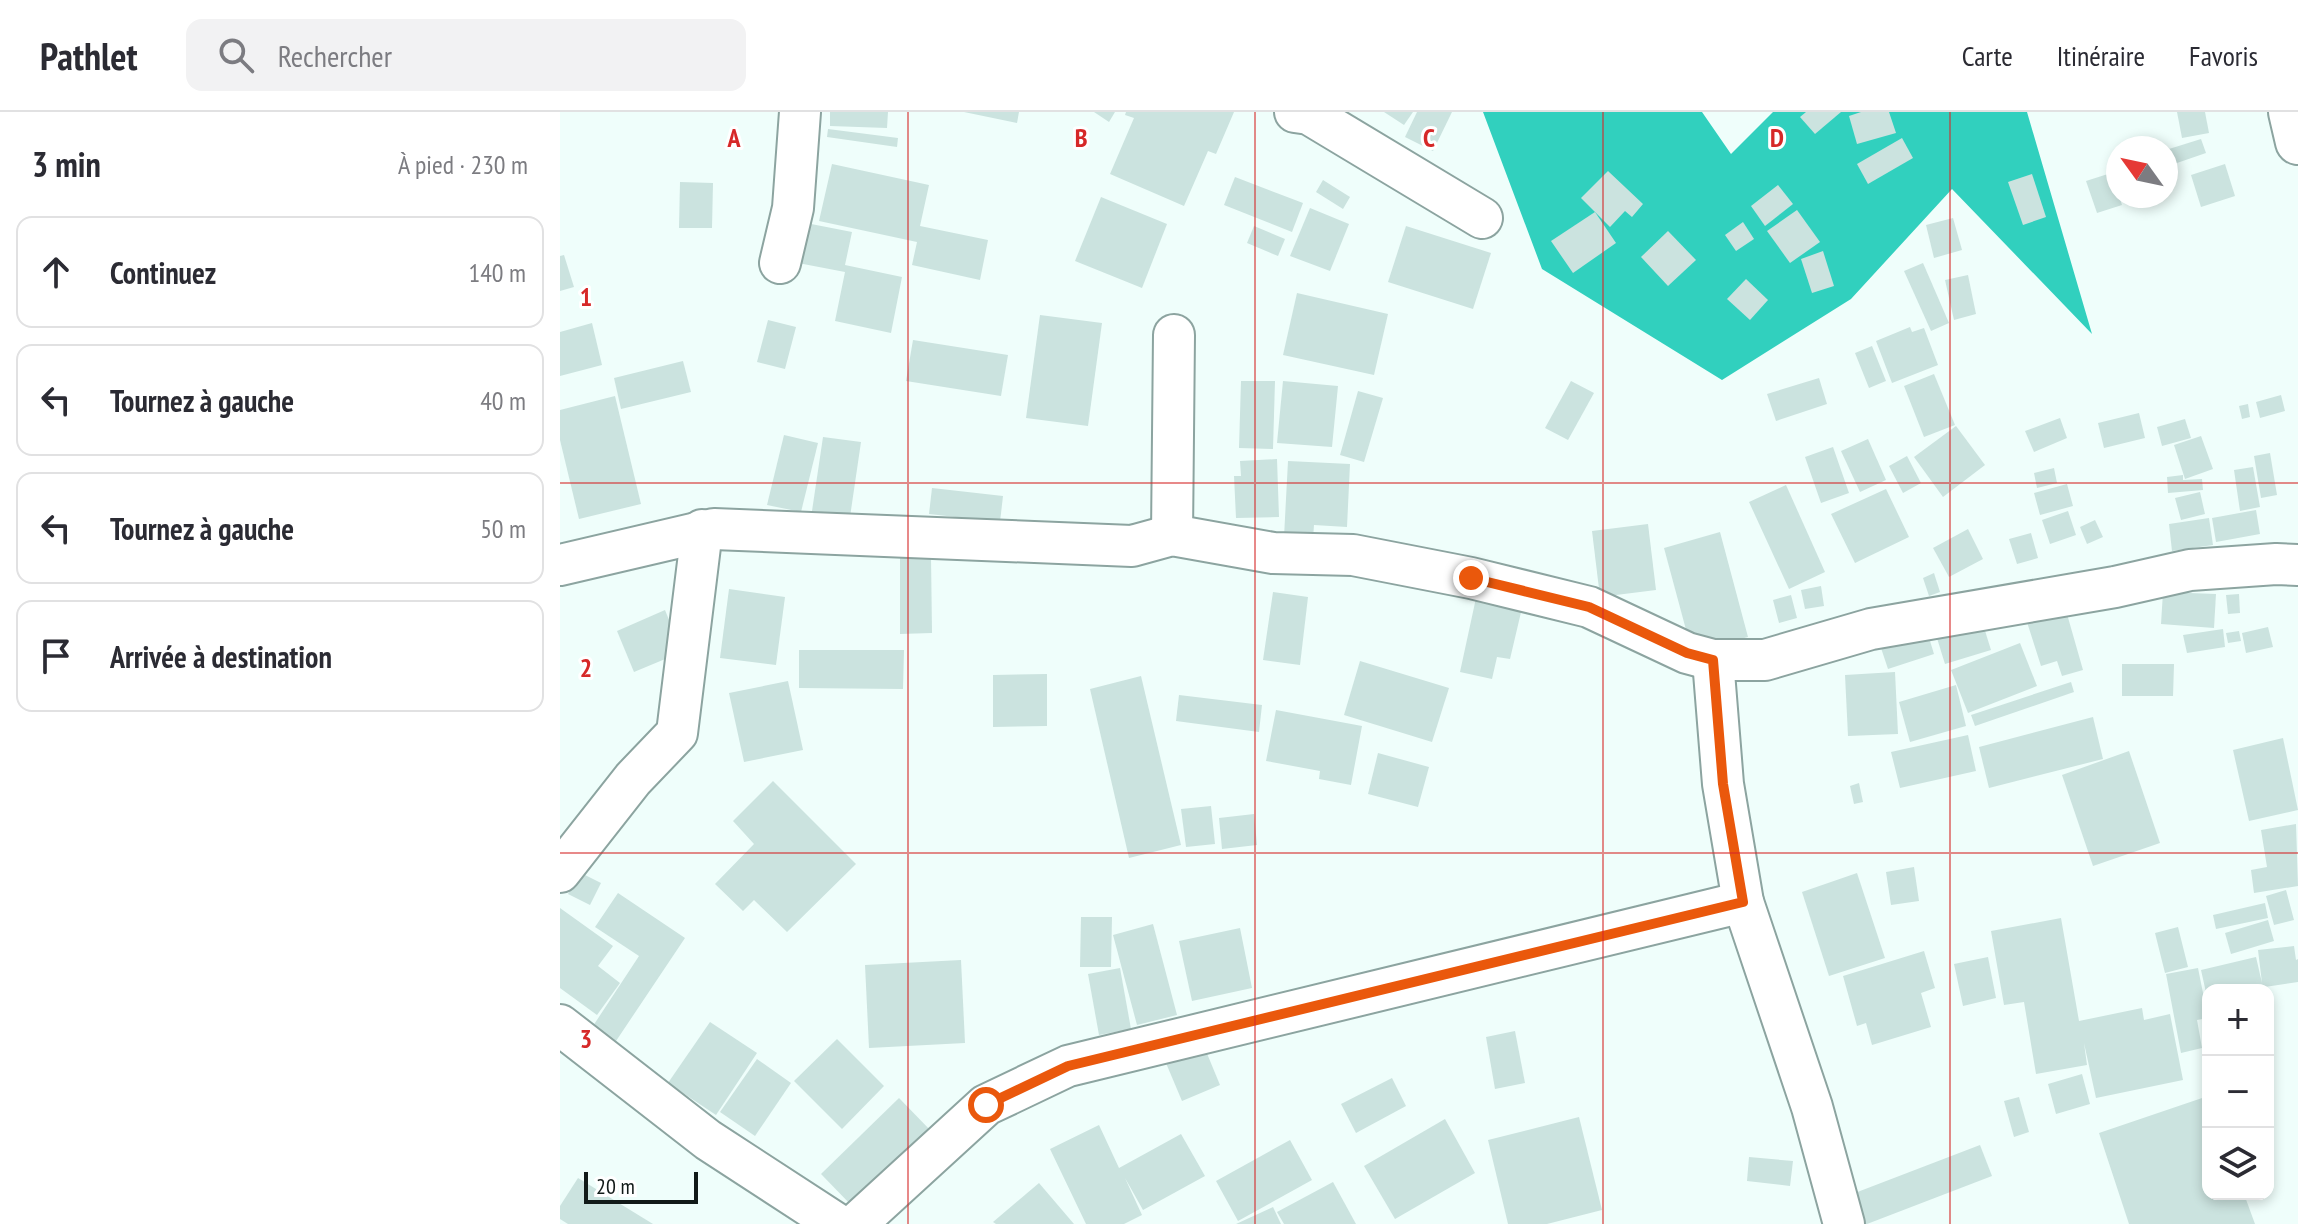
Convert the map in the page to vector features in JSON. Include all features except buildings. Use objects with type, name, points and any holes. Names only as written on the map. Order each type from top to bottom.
[{"type":"highway","points":[[2291,112],[2298,142]]},
{"type":"street","points":[[780,263],[793,208],[800,112]]},
{"type":"street","points":[[1295,112],[1309,114],[1482,218]]},
{"type":"street","points":[[1172,535],[1174,335]]},
{"type":"street","points":[[560,872],[633,779],[677,733],[702,530]]},
{"type":"street","points":[[560,565],[702,530],[1132,546],[1172,535],[1273,553],[1353,555],[1471,578],[1589,607],[1687,653],[1713,660],[1765,660],[1871,629],[2115,587],[2190,570],[2298,565]]},
{"type":"street","points":[[1713,660],[1723,784],[1743,902],[1812,1107],[1844,1224]]},
{"type":"street","points":[[856,1224],[986,1105],[1068,1066],[1743,902]]},
{"type":"street","points":[[560,1025],[708,1140],[837,1224]]},
{"type":"green space","points":[[1483,112],[1702,112],[1731,154],[1773,112],[2027,112],[2092,334],[1952,189],[1851,299],[1722,380],[1542,269]]},
{"type":"route","points":[[986,1105],[1068,1066],[1743,902],[1723,784],[1713,660],[1687,653],[1589,607],[1471,578]]}]
